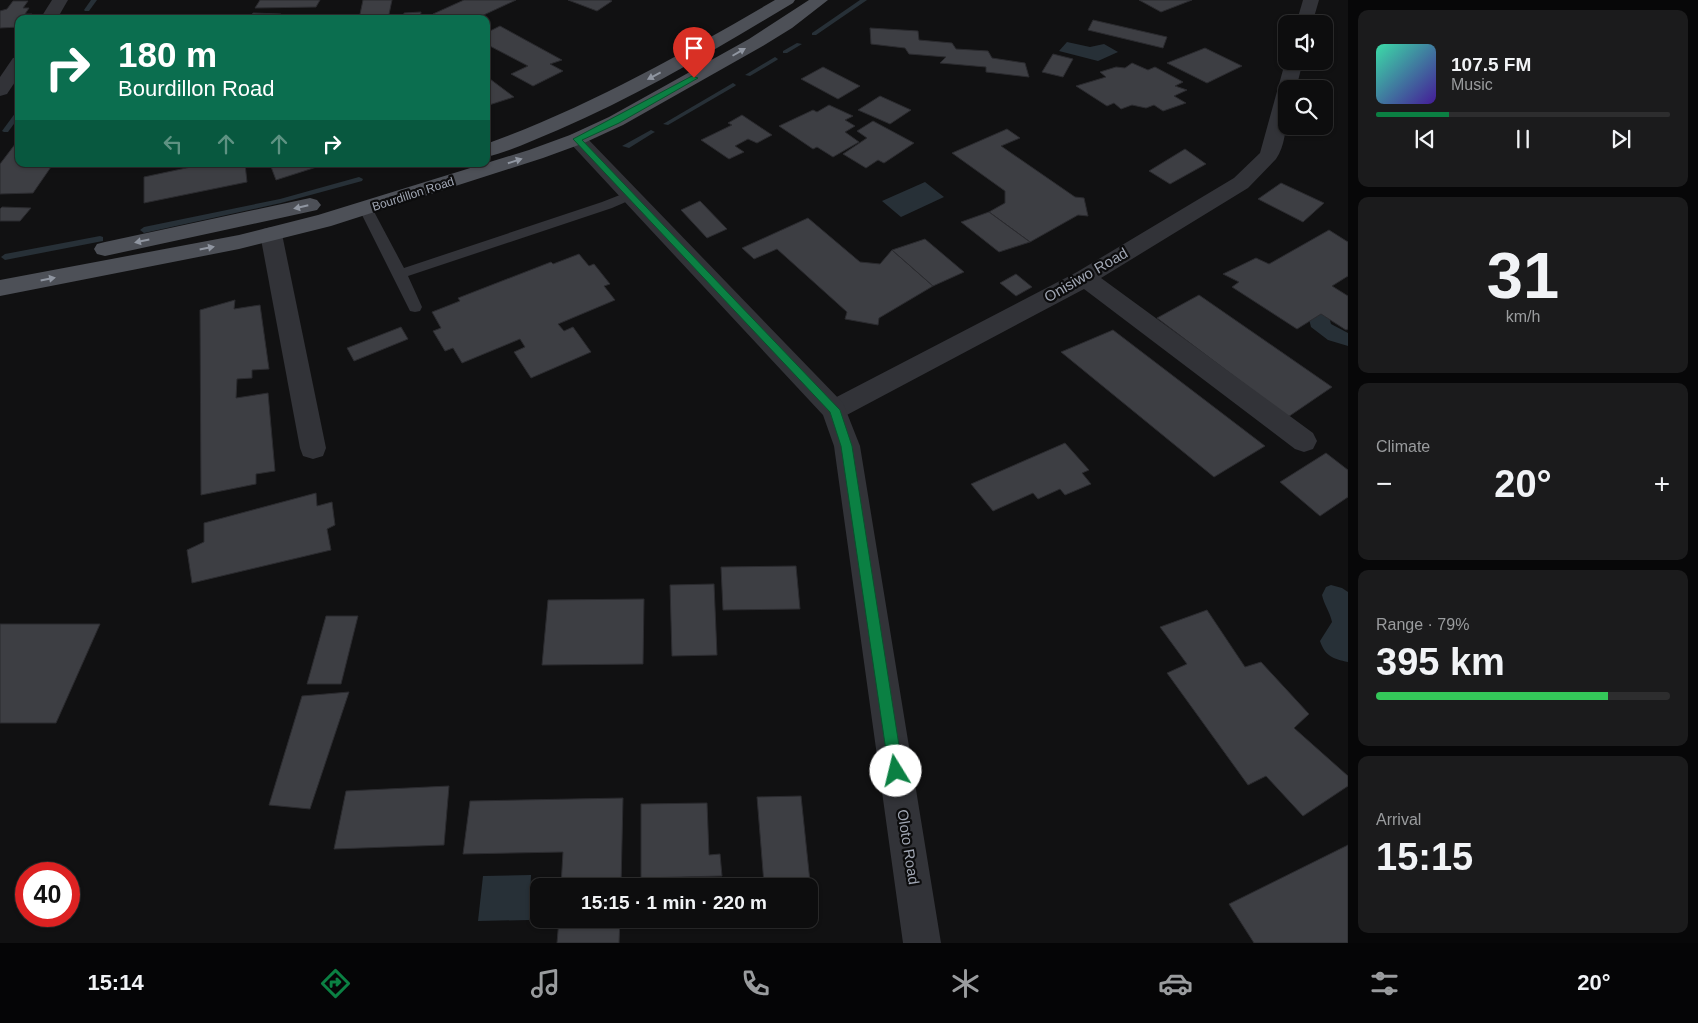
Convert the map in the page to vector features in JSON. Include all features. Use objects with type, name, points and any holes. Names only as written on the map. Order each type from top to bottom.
[{"type":"main road","points":[[490,150],[514,142],[578,114],[634,86],[703,50],[787,0]]},
{"type":"main road","name":"Bourdillon Road","points":[[0,288],[271,234],[366,209],[536,154],[577,139],[616,121],[786,24],[820,0]]},
{"type":"main road","name":"Bourdillon Road","points":[[0,269],[311,205],[438,167]]},
{"type":"street","points":[[51,15],[60,0]]},
{"type":"street","points":[[1307,15],[1311,0]]},
{"type":"street","points":[[0,90],[15,68]]},
{"type":"street","name":"Onisiwo Road","points":[[834,410],[1085,278],[1241,183],[1269,155],[1278,122]]},
{"type":"street","name":"Oloto Road","points":[[577,139],[834,410],[847,446],[922,943]]},
{"type":"street","points":[[271,234],[313,448]]},
{"type":"street","points":[[1085,278],[1304,441]]},
{"type":"lane","points":[[400,274],[607,205],[630,195]]},
{"type":"lane","points":[[366,209],[416,307]]},
{"type":"shaded area","points":[[1067,42],[1090,47],[1104,44],[1118,52],[1098,61],[1059,51]]},
{"type":"shaded area","points":[[925,182],[944,197],[901,217],[882,201]]},
{"type":"shaded area","points":[[1319,312],[1329,317],[1331,324],[1348,333],[1348,346],[1328,340],[1311,327],[1309,319]]},
{"type":"shaded area","points":[[1331,585],[1348,592],[1348,662],[1330,656],[1324,650],[1320,641],[1332,622],[1322,595],[1326,587]]},
{"type":"shaded area","points":[[531,875],[529,920],[478,921],[483,876]]},
{"type":"building","points":[[260,0],[320,0],[316,7],[255,8]]},
{"type":"building","points":[[363,0],[392,0],[389,15],[360,15]]},
{"type":"building","points":[[464,0],[516,0],[484,15],[433,14]]},
{"type":"building","points":[[568,0],[610,0],[612,1],[597,11]]},
{"type":"building","points":[[1139,0],[1192,0],[1161,12]]},
{"type":"building","points":[[13,1],[28,1],[23,8],[29,8],[25,14],[32,14],[15,15],[15,27],[0,28],[0,11],[7,9]]},
{"type":"building","points":[[421,12],[421,15],[404,15],[404,13]]},
{"type":"building","points":[[253,13],[281,14],[280,15],[252,15]]},
{"type":"building","points":[[1093,20],[1167,37],[1163,48],[1088,30]]},
{"type":"building","points":[[500,26],[562,60],[550,64],[563,71],[533,86],[511,74],[528,66],[490,46],[490,31]]},
{"type":"building","points":[[870,28],[918,31],[919,40],[952,43],[956,49],[988,51],[992,58],[1025,63],[1029,77],[986,72],[986,67],[940,63],[946,57],[909,54],[905,48],[871,44]]},
{"type":"building","points":[[1205,48],[1242,66],[1207,83],[1167,63]]},
{"type":"building","points":[[1053,54],[1073,59],[1063,77],[1042,72]]},
{"type":"building","points":[[1132,63],[1148,70],[1155,67],[1183,82],[1175,86],[1187,90],[1174,96],[1186,103],[1163,111],[1154,105],[1146,108],[1132,105],[1121,109],[1114,103],[1107,106],[1076,86],[1106,77],[1100,72],[1116,67],[1125,68]]},
{"type":"building","points":[[823,67],[860,86],[838,99],[801,79]]},
{"type":"building","points":[[490,79],[514,97],[490,105]]},
{"type":"building","points":[[880,96],[911,110],[890,124],[858,110]]},
{"type":"building","points":[[829,105],[853,116],[845,120],[855,126],[845,132],[859,142],[833,157],[817,147],[813,149],[779,126],[813,110],[817,112]]},
{"type":"building","points":[[742,115],[772,135],[757,143],[748,139],[735,146],[744,152],[729,159],[701,140],[732,125],[728,123]]},
{"type":"building","points":[[873,121],[914,143],[884,163],[878,160],[866,168],[843,154],[867,138],[857,131]]},
{"type":"building","points":[[1007,129],[1020,138],[1001,146],[1075,197],[1084,198],[1088,216],[1078,215],[1030,242],[989,212],[1005,203],[1005,191],[952,153]]},
{"type":"building","points":[[15,144],[15,167],[51,167],[33,193],[0,194],[0,164]]},
{"type":"building","points":[[1185,149],[1206,164],[1170,184],[1149,171]]},
{"type":"building","points":[[191,167],[245,167],[247,182],[144,203],[144,177]]},
{"type":"building","points":[[271,167],[317,167],[276,180]]},
{"type":"building","points":[[1281,183],[1324,203],[1303,222],[1258,199]]},
{"type":"building","points":[[700,201],[727,229],[707,238],[681,210]]},
{"type":"building","points":[[2,207],[31,208],[20,221],[0,221],[0,209]]},
{"type":"building","points":[[989,212],[1030,242],[999,252],[961,222]]},
{"type":"building","points":[[808,218],[860,262],[880,264],[892,250],[933,286],[879,318],[878,325],[845,319],[847,312],[777,249],[754,259],[742,248]]},
{"type":"building","points":[[1329,230],[1348,242],[1348,276],[1332,286],[1348,296],[1348,329],[1346,330],[1321,314],[1297,329],[1232,287],[1239,282],[1223,274],[1256,258],[1269,264]]},
{"type":"building","points":[[925,239],[964,272],[933,286],[892,250]]},
{"type":"building","points":[[579,254],[589,266],[594,264],[610,284],[604,286],[615,300],[558,324],[564,331],[573,327],[591,352],[531,378],[514,352],[525,347],[520,339],[462,363],[453,348],[445,351],[433,331],[441,328],[432,312],[460,301],[458,298],[551,262],[553,264]]},
{"type":"building","points":[[1016,274],[1032,287],[1016,296],[1000,283]]},
{"type":"building","points":[[1199,295],[1332,387],[1288,417],[1157,318]]},
{"type":"building","points":[[235,300],[234,309],[260,305],[269,369],[252,370],[252,378],[237,379],[236,398],[268,393],[275,471],[256,474],[256,484],[201,495],[200,310]]},
{"type":"building","points":[[401,327],[408,339],[354,361],[347,348]]},
{"type":"building","points":[[1113,330],[1265,446],[1214,477],[1061,352]]},
{"type":"building","points":[[1065,443],[1089,470],[1082,473],[1091,484],[1065,495],[1060,489],[1038,499],[1033,493],[993,511],[971,484]]},
{"type":"building","points":[[1326,453],[1348,470],[1348,497],[1320,516],[1280,482]]},
{"type":"building","points":[[316,493],[317,506],[332,502],[335,525],[327,529],[331,550],[192,583],[187,550],[204,542],[204,523]]},
{"type":"building","points":[[796,566],[800,609],[723,610],[721,567]]},
{"type":"building","points":[[714,584],[717,655],[672,656],[670,585]]},
{"type":"building","points":[[644,599],[643,664],[542,665],[548,600]]},
{"type":"building","points":[[1207,610],[1245,667],[1261,662],[1309,714],[1294,728],[1348,776],[1348,786],[1303,816],[1266,776],[1248,785],[1167,673],[1187,664],[1160,627]]},
{"type":"building","points":[[326,616],[358,616],[341,684],[307,684]]},
{"type":"building","points":[[0,624],[100,624],[56,723],[0,723]]},
{"type":"building","points":[[349,692],[310,809],[269,805],[302,696]]},
{"type":"building","points":[[449,786],[444,845],[334,849],[346,791]]},
{"type":"building","points":[[801,796],[810,878],[764,878],[757,797]]},
{"type":"building","points":[[623,798],[621,878],[561,878],[563,852],[463,854],[470,801]]},
{"type":"building","points":[[707,803],[709,855],[720,854],[722,876],[641,878],[641,804]]},
{"type":"building","points":[[1348,845],[1348,943],[1254,943],[1229,904]]},
{"type":"building","points":[[558,928],[620,928],[619,943],[557,943]]},
{"type":"waterway","points":[[87,10],[94,0]]},
{"type":"waterway","points":[[814,34],[864,0]]},
{"type":"waterway","points":[[785,52],[799,44]]},
{"type":"waterway","points":[[748,75],[775,59]]},
{"type":"waterway","points":[[666,124],[733,85]]},
{"type":"waterway","points":[[6,131],[15,118]]},
{"type":"waterway","points":[[626,146],[651,132]]},
{"type":"waterway","points":[[144,230],[281,201],[359,179]]},
{"type":"waterway","points":[[5,257],[100,239]]},
{"type":"route","points":[[694,78],[616,121],[577,139],[834,410],[847,446],[896,771]]}]
